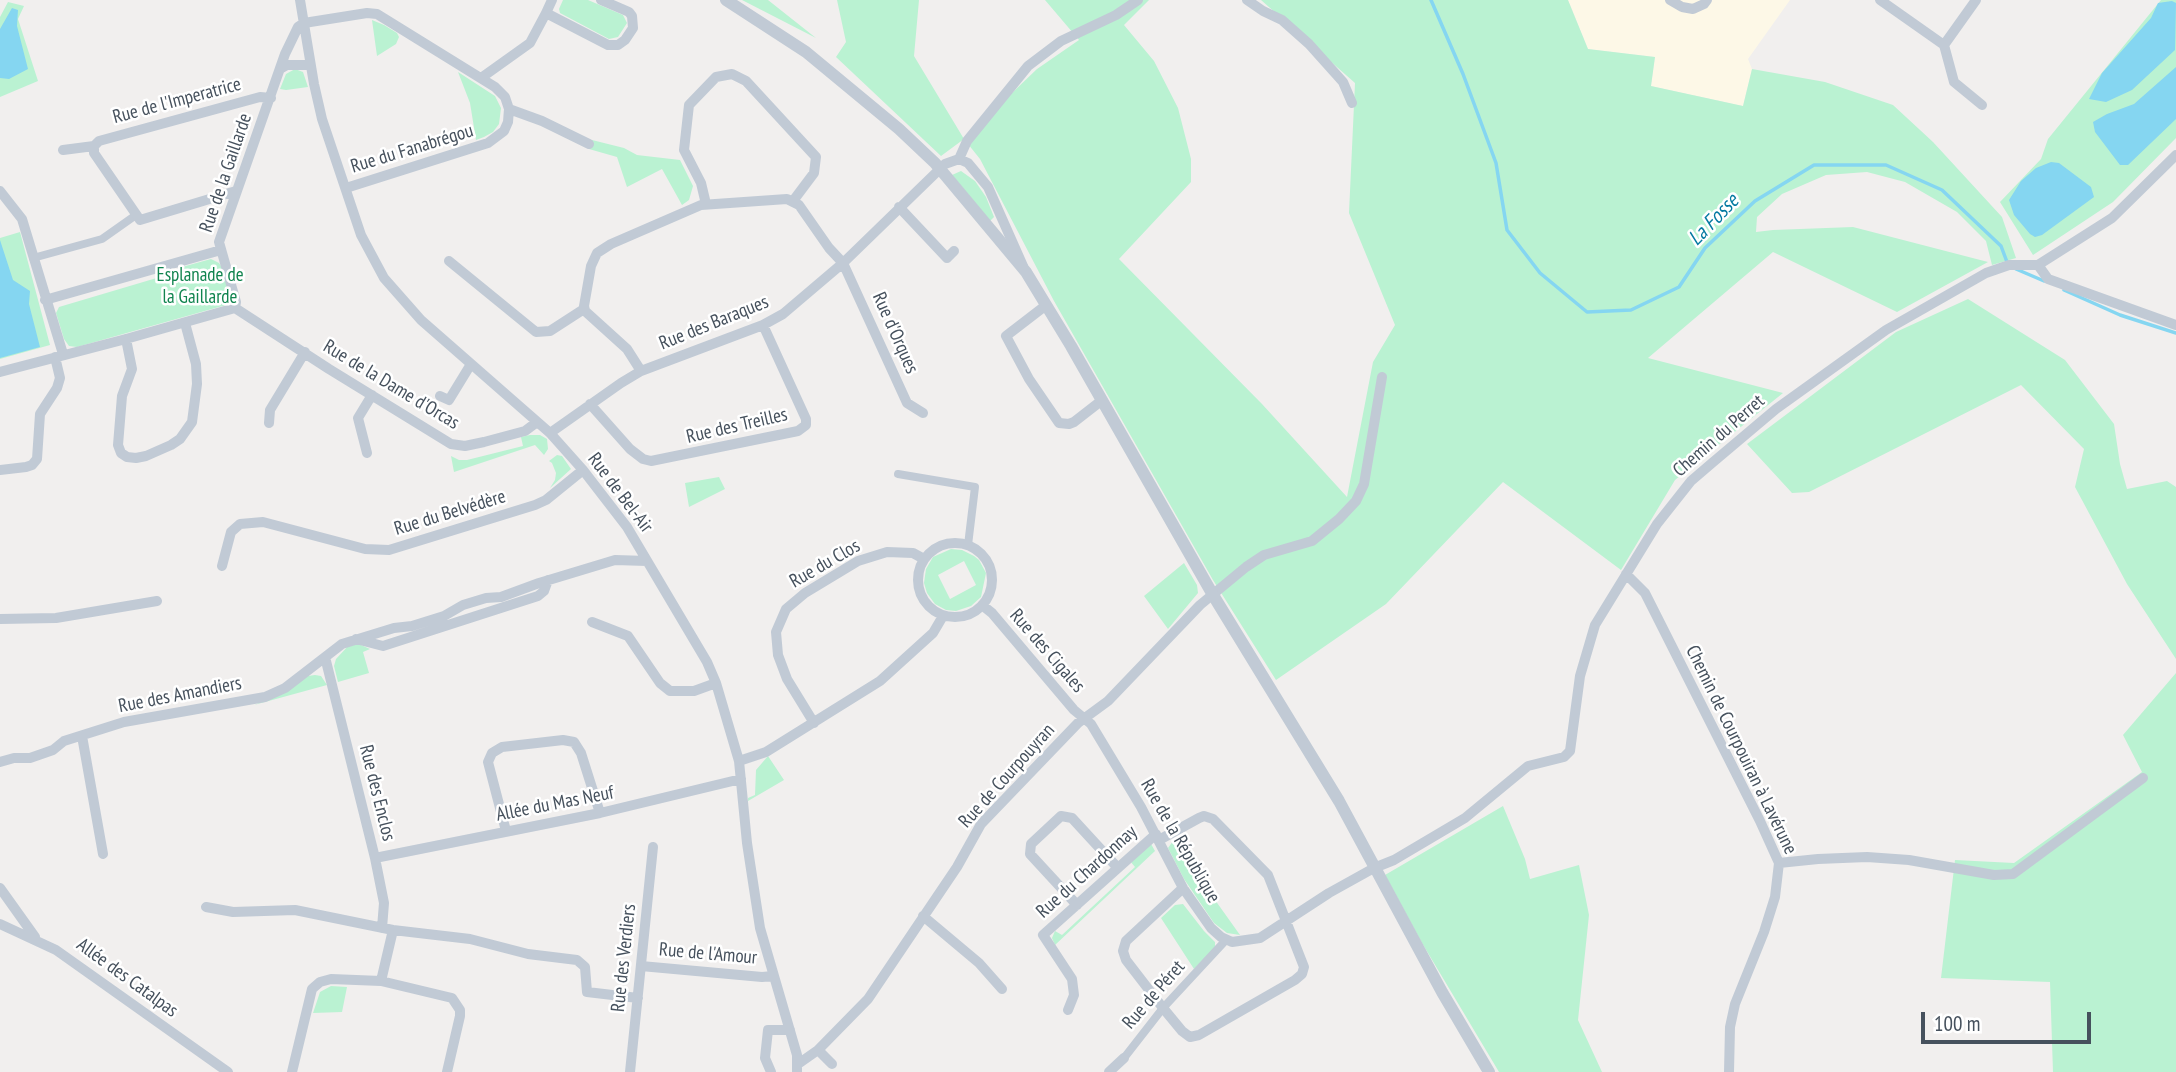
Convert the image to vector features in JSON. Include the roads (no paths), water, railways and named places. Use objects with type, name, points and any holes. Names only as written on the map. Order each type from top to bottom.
[{"type":"street","name":"Rue de Bel-Air","points":[[300,0],[322,119],[361,235],[384,278],[421,320],[550,433],[583,470],[613,507],[707,662],[716,683],[739,761],[747,843],[760,928],[790,1030],[798,1068]]},
{"type":"street","points":[[481,78],[530,43],[552,0]]},
{"type":"street","points":[[546,13],[608,45],[618,45],[633,28],[632,16],[629,12],[601,0]]},
{"type":"street","points":[[726,0],[830,70],[899,129],[939,169],[1026,272]]},
{"type":"street","points":[[1138,0],[1116,15],[1061,41],[1028,66],[967,141],[959,159],[968,163],[988,187],[1026,272],[1045,306],[1071,346],[1213,595],[1339,801],[1442,992],[1489,1072]]},
{"type":"street","points":[[1247,0],[1282,20],[1309,44],[1343,82],[1352,103]]},
{"type":"street","points":[[1670,0],[1682,7],[1693,9],[1707,0]]},
{"type":"street","points":[[1880,0],[1944,45],[1954,82],[1982,105]]},
{"type":"street","points":[[1944,45],[1976,0]]},
{"type":"street","points":[[304,23],[366,13],[377,14],[481,78],[505,97],[509,109],[542,121],[589,144]]},
{"type":"street","name":"Rue de la Gaillarde","points":[[235,308],[236,302],[219,242],[279,69],[298,27],[304,23]]},
{"type":"street","points":[[279,69],[287,65],[310,65]]},
{"type":"street","points":[[641,371],[627,349],[587,315],[584,309],[590,266],[597,253],[611,244],[706,204],[780,198],[793,201],[816,167],[816,157],[746,81],[732,74],[716,77],[689,105],[684,150],[701,183],[706,204]]},
{"type":"street","name":"Rue de l'Imperatrice","points":[[63,150],[94,146],[99,142],[260,97],[271,98]]},
{"type":"street","name":"Rue du Fanabrégou","points":[[346,188],[488,143],[504,131],[509,122],[509,109]]},
{"type":"street","name":"Rue de l'Imperatrice","points":[[94,146],[94,153],[136,215]]},
{"type":"street","name":"Chemin du Perret","points":[[1374,868],[1394,860],[1465,818],[1528,766],[1564,757],[1570,751],[1576,693],[1590,639],[1607,604],[1657,524],[1691,481],[1776,409],[1886,330],[1986,273],[2009,265],[2038,265],[2112,218],[2176,155]]},
{"type":"street","name":"Rue des Baraques","points":[[550,433],[641,371],[763,325],[795,305],[939,169],[959,159]]},
{"type":"street","points":[[0,191],[22,219],[59,356],[60,378],[57,388],[40,414],[37,459],[26,467],[0,470]]},
{"type":"street","points":[[33,258],[102,239],[136,215],[140,220],[236,191]]},
{"type":"street","name":"Rue d'Orques","points":[[793,201],[828,248],[843,262],[907,403],[923,413]]},
{"type":"street","points":[[899,208],[947,258]]},
{"type":"street","points":[[45,300],[221,250]]},
{"type":"street","points":[[449,261],[536,332],[550,331],[584,309]]},
{"type":"street","points":[[2038,265],[2048,279],[2176,325]]},
{"type":"street","points":[[1045,306],[1006,337],[1025,372],[1059,423],[1074,422],[1101,401]]},
{"type":"street","points":[[0,372],[235,308]]},
{"type":"street","name":"Rue de la Dame d'Orcas","points":[[235,308],[458,446],[525,431],[537,422]]},
{"type":"street","points":[[125,340],[132,369],[121,405],[118,445],[121,453],[136,458],[171,445],[180,439],[192,422],[197,384],[196,364],[185,323]]},
{"type":"street","name":"Rue des Treilles","points":[[590,404],[630,449],[643,459],[651,461],[798,431],[806,425],[806,419],[763,325]]},
{"type":"street","points":[[269,423],[270,410],[305,352]]},
{"type":"street","points":[[440,396],[449,400],[471,364]]},
{"type":"street","name":"Rue de Courpouyran","points":[[798,1068],[868,999],[957,867],[981,824],[1078,723],[1132,677],[1213,595],[1255,561],[1312,541],[1339,519],[1356,500],[1364,484],[1382,377]]},
{"type":"street","points":[[367,453],[358,418],[372,395]]},
{"type":"street","name":"Rue du Belvédère","points":[[222,566],[232,532],[240,524],[263,522],[365,549],[389,550],[535,505],[546,500],[583,470]]},
{"type":"street","points":[[898,474],[975,487],[968,545]]},
{"type":"street","points":[[947,544],[968,545],[982,556],[991,574],[988,596],[982,605],[964,616],[943,616],[929,607],[919,590],[917,579],[924,559],[930,552],[947,544]]},
{"type":"street","name":"Rue du Clos","points":[[814,723],[787,679],[778,655],[776,632],[786,609],[805,593],[858,561],[887,552],[913,553],[924,559]]},
{"type":"street","name":"Rue des Amandiers","points":[[0,762],[14,758],[30,758],[53,750],[64,741],[138,719],[265,697],[285,688],[342,644],[356,639],[394,628],[412,626],[463,605],[486,598],[501,597],[615,560],[647,561]]},
{"type":"street","name":"Chemin de Courpouiran à Lavérune","points":[[1626,574],[1644,593],[1779,863],[1775,897],[1735,1004],[1729,1039],[1729,1072]]},
{"type":"street","points":[[0,617],[56,618],[157,601]]},
{"type":"street","name":"Rue des Cigales","points":[[982,605],[992,613],[1074,710],[1086,718]]},
{"type":"street","points":[[739,761],[766,751],[880,681],[933,633],[943,616]]},
{"type":"street","points":[[592,622],[628,636],[660,683],[670,691],[694,691],[716,683]]},
{"type":"street","name":"Rue des Enclos","points":[[326,657],[384,904],[387,929],[381,981]]},
{"type":"street","name":"Rue de la République","points":[[1086,718],[1158,837],[1183,888],[1211,928],[1226,940]]},
{"type":"street","points":[[82,736],[103,854]]},
{"type":"street","points":[[506,831],[488,762],[492,753],[502,747],[563,740],[574,742],[582,753],[600,813]]},
{"type":"street","points":[[1779,863],[1867,857],[1909,860],[1994,875],[2012,874],[2143,778]]},
{"type":"street","name":"Allée du Mas Neuf","points":[[375,858],[600,813],[741,779]]},
{"type":"street","points":[[1077,905],[1030,854],[1031,844],[1061,816],[1072,818],[1117,867]]},
{"type":"street","name":"Rue du Chardonnay","points":[[1068,1010],[1074,995],[1072,979],[1043,935],[1117,867],[1158,837],[1204,816],[1213,819],[1268,875],[1304,967],[1302,974],[1295,980],[1195,1036],[1185,1035],[1163,1008]]},
{"type":"street","name":"Rue des Verdiers","points":[[630,1072],[653,847]]},
{"type":"street","points":[[1226,940],[1252,941],[1374,868]]},
{"type":"street","points":[[0,887],[37,939]]},
{"type":"street","points":[[1163,1008],[1126,960],[1124,945],[1183,888]]},
{"type":"street","points":[[206,907],[233,912],[295,911],[387,929],[470,939],[528,954],[577,960],[585,967],[587,992],[638,998]]},
{"type":"street","points":[[923,916],[979,963],[1002,989]]},
{"type":"street","name":"Allée des Catalpas","points":[[0,924],[56,950],[228,1072]]},
{"type":"street","name":"Rue de Péret","points":[[1109,1072],[1124,1059],[1163,1008],[1226,940]]},
{"type":"street","name":"Rue de l'Amour","points":[[641,966],[773,976]]},
{"type":"street","points":[[292,1072],[310,996],[316,985],[331,979],[381,981],[452,998],[457,1004],[460,1016],[447,1072]]},
{"type":"street","points":[[771,1072],[765,1058],[768,1030],[790,1030]]},
{"type":"street","points":[[818,1050],[832,1064]]},
{"type":"water","points":[[2158,3],[2176,3],[2175,50],[2132,90],[2106,102],[2089,99],[2102,73],[2151,18]]},
{"type":"water","points":[[12,8],[18,10],[17,26],[28,69],[9,79],[0,78],[0,29]]},
{"type":"water","points":[[2176,67],[2176,119],[2128,165],[2120,165],[2095,132],[2093,122],[2134,104]]},
{"type":"water","points":[[2051,162],[2059,163],[2091,187],[2094,197],[2042,235],[2035,237],[2014,215],[2009,200],[2021,181],[2036,168]]},
{"type":"water","points":[[0,240],[13,280],[30,291],[29,304],[40,347],[0,358]]},
{"type":"waterway","name":"La Fosse","points":[[1431,0],[1463,74],[1496,163],[1507,230],[1540,273],[1587,312],[1631,310],[1679,287],[1705,248],[1755,201],[1814,165],[1886,165],[1942,190],[2001,246],[2007,262]]},
{"type":"waterway","name":"La Fosse","points":[[2016,269],[2044,281]]},
{"type":"waterway","name":"La Fosse","points":[[2064,290],[2120,315],[2176,333]]},
{"type":"park label","name":"Esplanade de la Gaillarde","points":[[200,287]]}]
